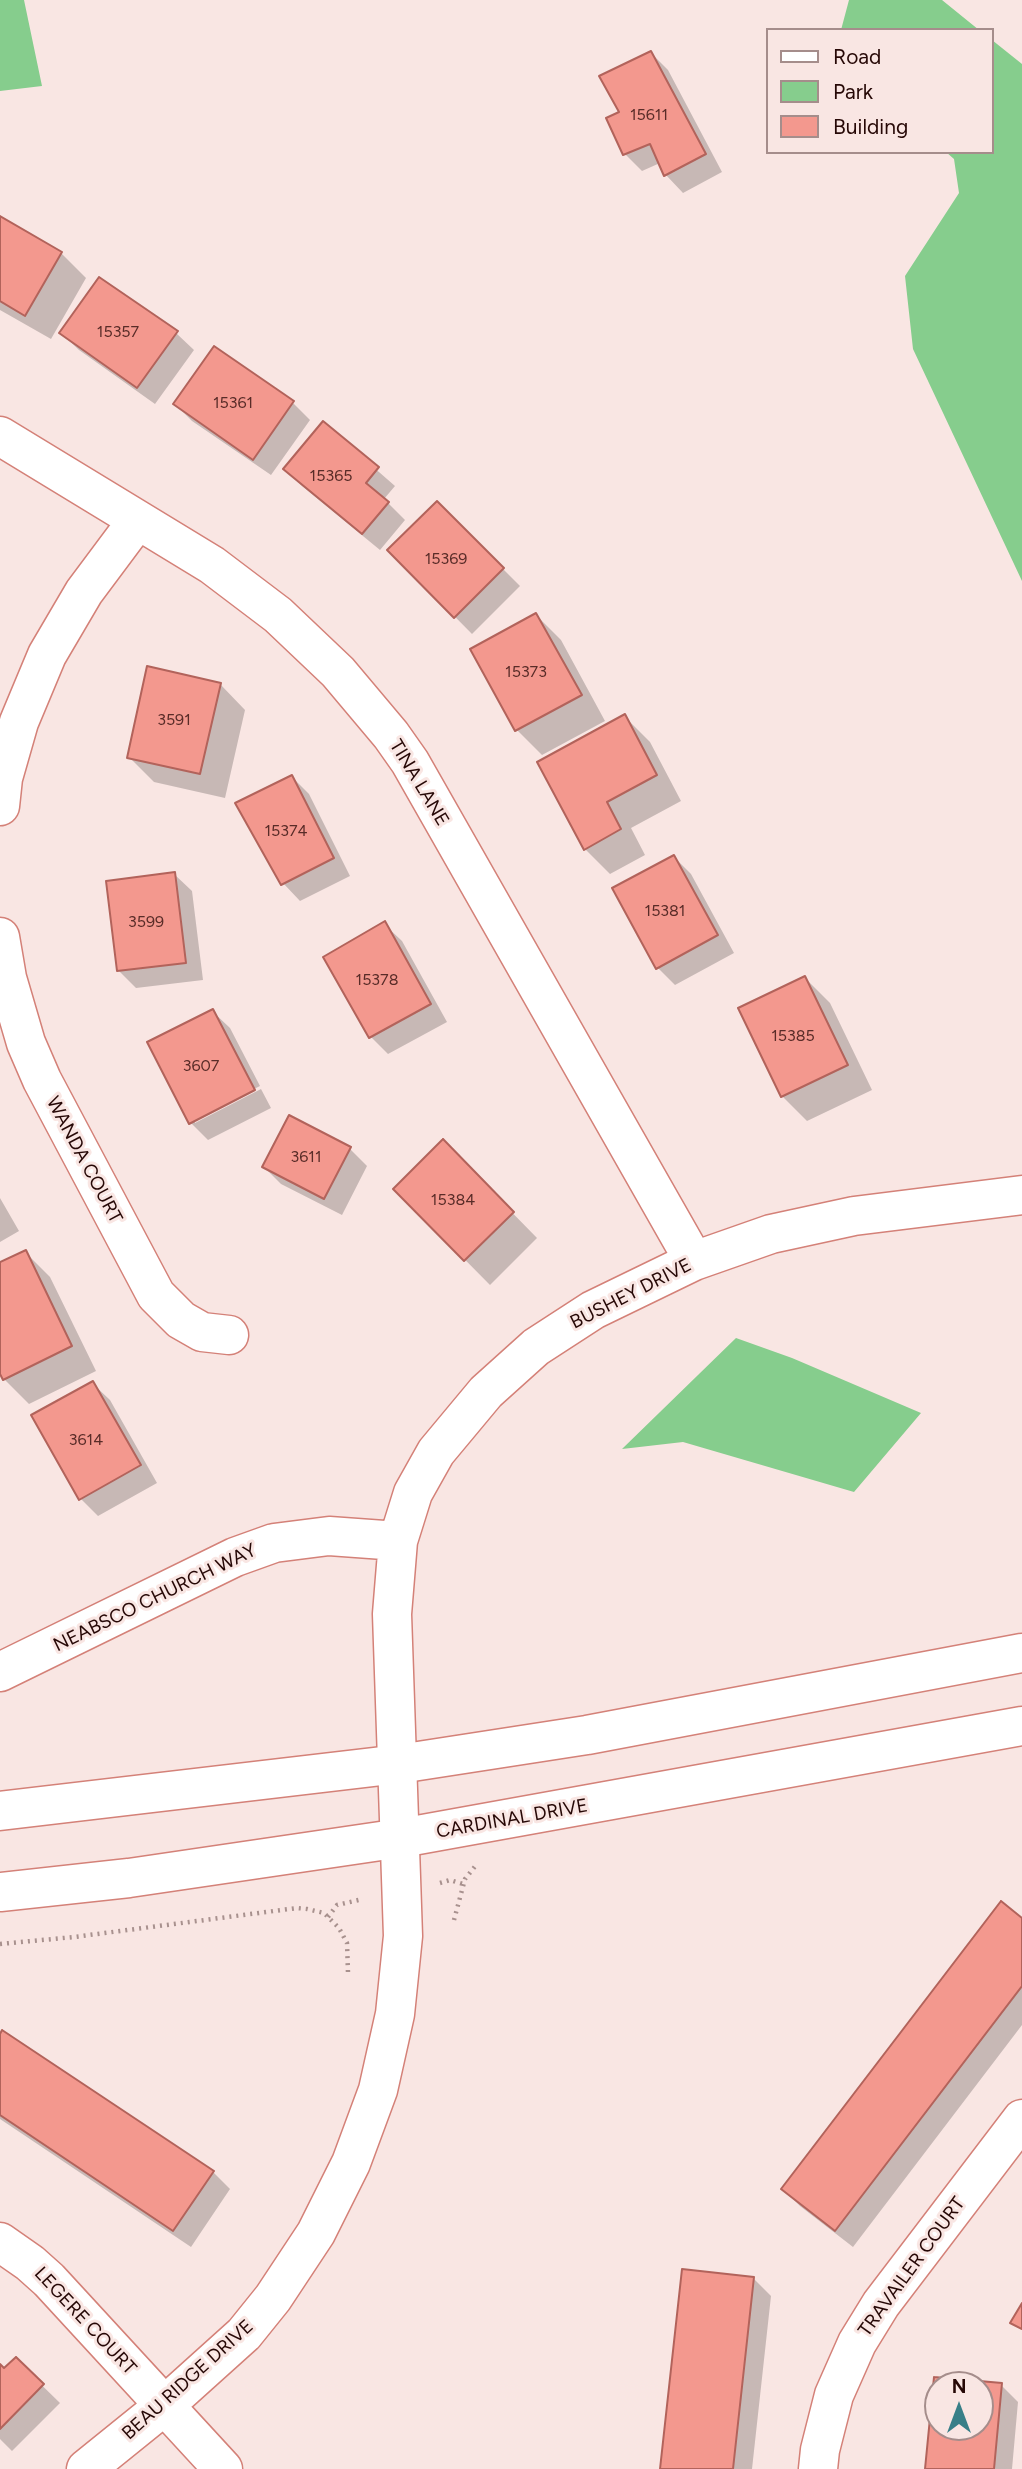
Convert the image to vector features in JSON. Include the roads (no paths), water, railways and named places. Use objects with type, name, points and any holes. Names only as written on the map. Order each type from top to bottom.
[{"type":"street","name":"TINA LANE","points":[[0,436],[212,565],[278,615],[338,672],[391,735],[410,762],[694,1261]]},
{"type":"street","points":[[0,806],[3,778],[19,722],[47,655],[84,592],[137,521]]},
{"type":"street","name":"WANDA COURT","points":[[0,937],[6,978],[26,1043],[41,1080],[156,1295],[181,1320],[202,1332],[229,1335]]},
{"type":"street","name":"BUSHEY DRIVE","points":[[399,1764],[392,1614],[398,1541],[413,1493],[436,1452],[486,1392],[536,1347],[593,1310],[694,1261],[771,1234],[854,1216],[1022,1195]]},
{"type":"street","name":"NEABSCO CHURCH WAY","points":[[0,1672],[235,1557],[274,1543],[329,1536],[398,1541]]},
{"type":"street","points":[[0,1811],[399,1764],[587,1735],[1022,1653]]},
{"type":"street","name":"CARDINAL DRIVE","points":[[0,1892],[129,1878],[401,1838],[1022,1726]]},
{"type":"street","name":"BEAU RIDGE DRIVE","points":[[86,2469],[164,2406],[244,2334],[273,2298],[316,2232],[351,2163],[378,2090],[395,2014],[403,1936],[399,1764]]},
{"type":"street","name":"TRAVAILER COURT","points":[[818,2469],[834,2395],[857,2343],[881,2304],[1022,2119]]},
{"type":"street","name":"LEGERE COURT","points":[[0,2242],[49,2280],[223,2469]]}]
